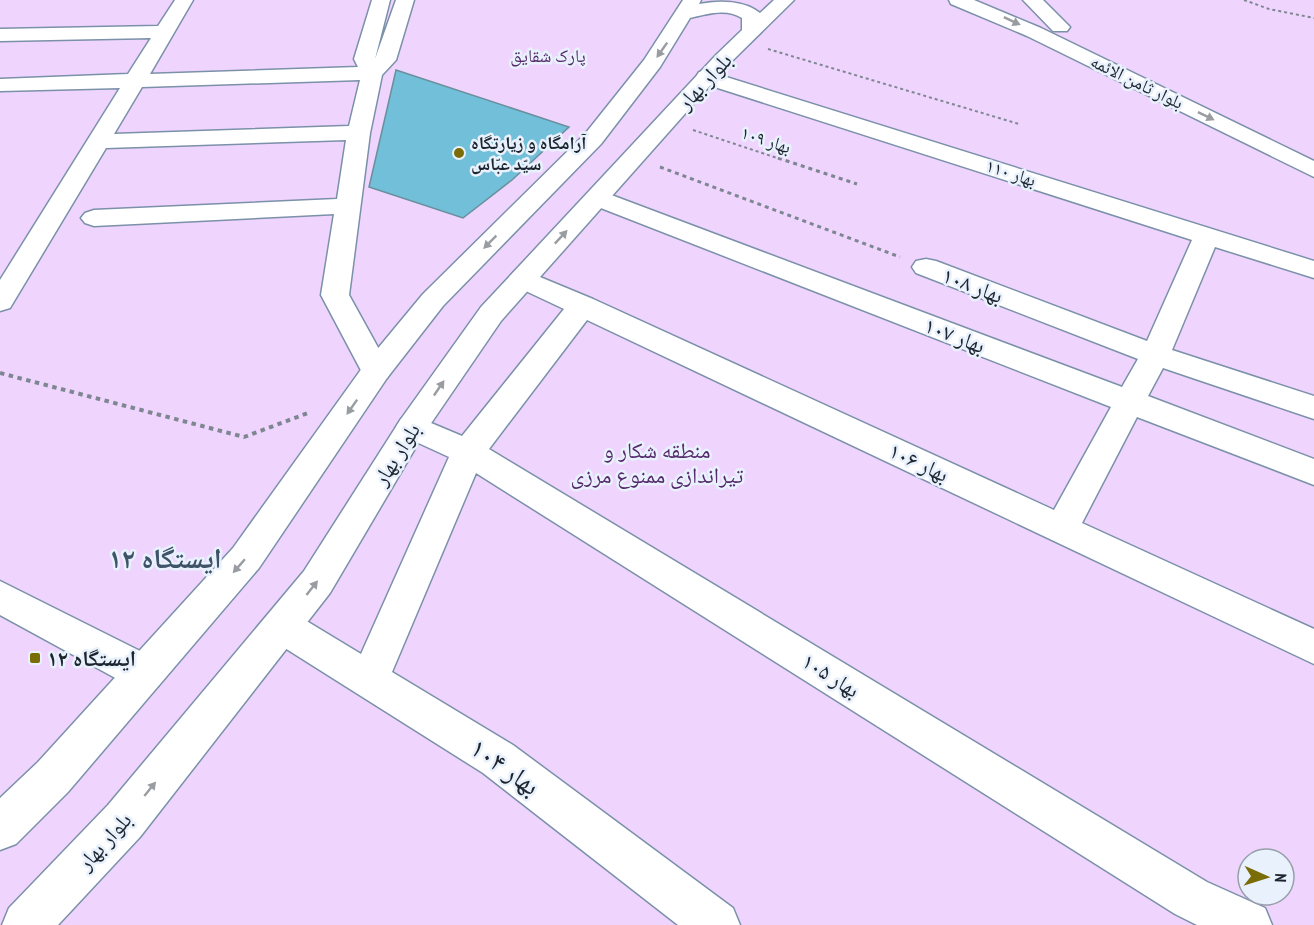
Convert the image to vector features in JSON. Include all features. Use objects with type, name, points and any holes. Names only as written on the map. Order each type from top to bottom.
[{"type":"street","points":[[0,302],[184,0]]},
{"type":"street","points":[[372,73],[364,59],[381,0]]},
{"type":"street","points":[[368,383],[335,295],[359,133],[372,73],[386,60],[405,0]]},
{"type":"street","name":"بلوار بهار","points":[[26,925],[124,821],[317,582],[412,427],[491,314],[707,77],[785,0]]},
{"type":"street","name":"بلوار ثامن الائمه","points":[[958,0],[1034,32],[1314,170]]},
{"type":"street","name":"بلوار ثامن الائمه","points":[[1006,0],[1314,149]]},
{"type":"street","points":[[1032,0],[1060,27]]},
{"type":"street","points":[[0,828],[52,777],[246,558],[368,383],[433,300],[593,139],[635,87],[689,7],[736,7],[752,15],[747,36]]},
{"type":"street","points":[[0,35],[163,32]]},
{"type":"street","points":[[0,85],[372,73]]},
{"type":"street","name":"بهار ۱۱۰","points":[[707,77],[1314,270]]},
{"type":"street","points":[[97,141],[359,133]]},
{"type":"street","name":"بهار ۱۰۷","points":[[597,198],[1314,472]]},
{"type":"street","points":[[94,218],[348,207]]},
{"type":"street","points":[[1061,529],[1155,355],[1207,236]]},
{"type":"street","name":"بهار ۱۰۸","points":[[926,267],[1155,355],[1314,408]]},
{"type":"street","name":"بهار ۱۰۶","points":[[523,279],[1314,647]]},
{"type":"street","points":[[369,680],[468,452],[583,305]]},
{"type":"street","name":"بهار ۱۰۵","points":[[412,427],[468,452],[1181,892],[1248,925]]},
{"type":"street","points":[[0,597],[144,673]]},
{"type":"street","name":"بهار ۱۰۴","points":[[282,626],[498,759],[716,925]]},
{"type":"path","points":[[1244,0],[1269,9],[1314,18]]},
{"type":"path","points":[[747,36],[1019,124]]},
{"type":"path","name":"بهار ۱۰۹","points":[[667,122],[857,184]]},
{"type":"path","name":"بهار ۱۰۸","points":[[634,157],[926,267]]},
{"type":"path","points":[[0,373],[244,437],[368,383]]},
{"type":"green space","name":"منطقه شکار و تیراندازی ممنوع مرزی","points":[[0,0],[1314,0],[1314,925],[0,925]]},
{"type":"building","name":"آرامگاه و زیارتگاه سیّد عبّاس","points":[[396,70],[569,127],[512,180],[463,218],[369,187]]},
{"type":"place","name":"آرامگاه و زیارتگاه سیّد عبّاس","points":[[459,153]]},
{"type":"place","name":"ایستگاه ۱۲","points":[[35,658]]},
{"type":"district","name":"ایستگاه ۱۲","points":[[165,558]]},
{"type":"park label","name":"پارک شقایق","points":[[548,56]]}]
